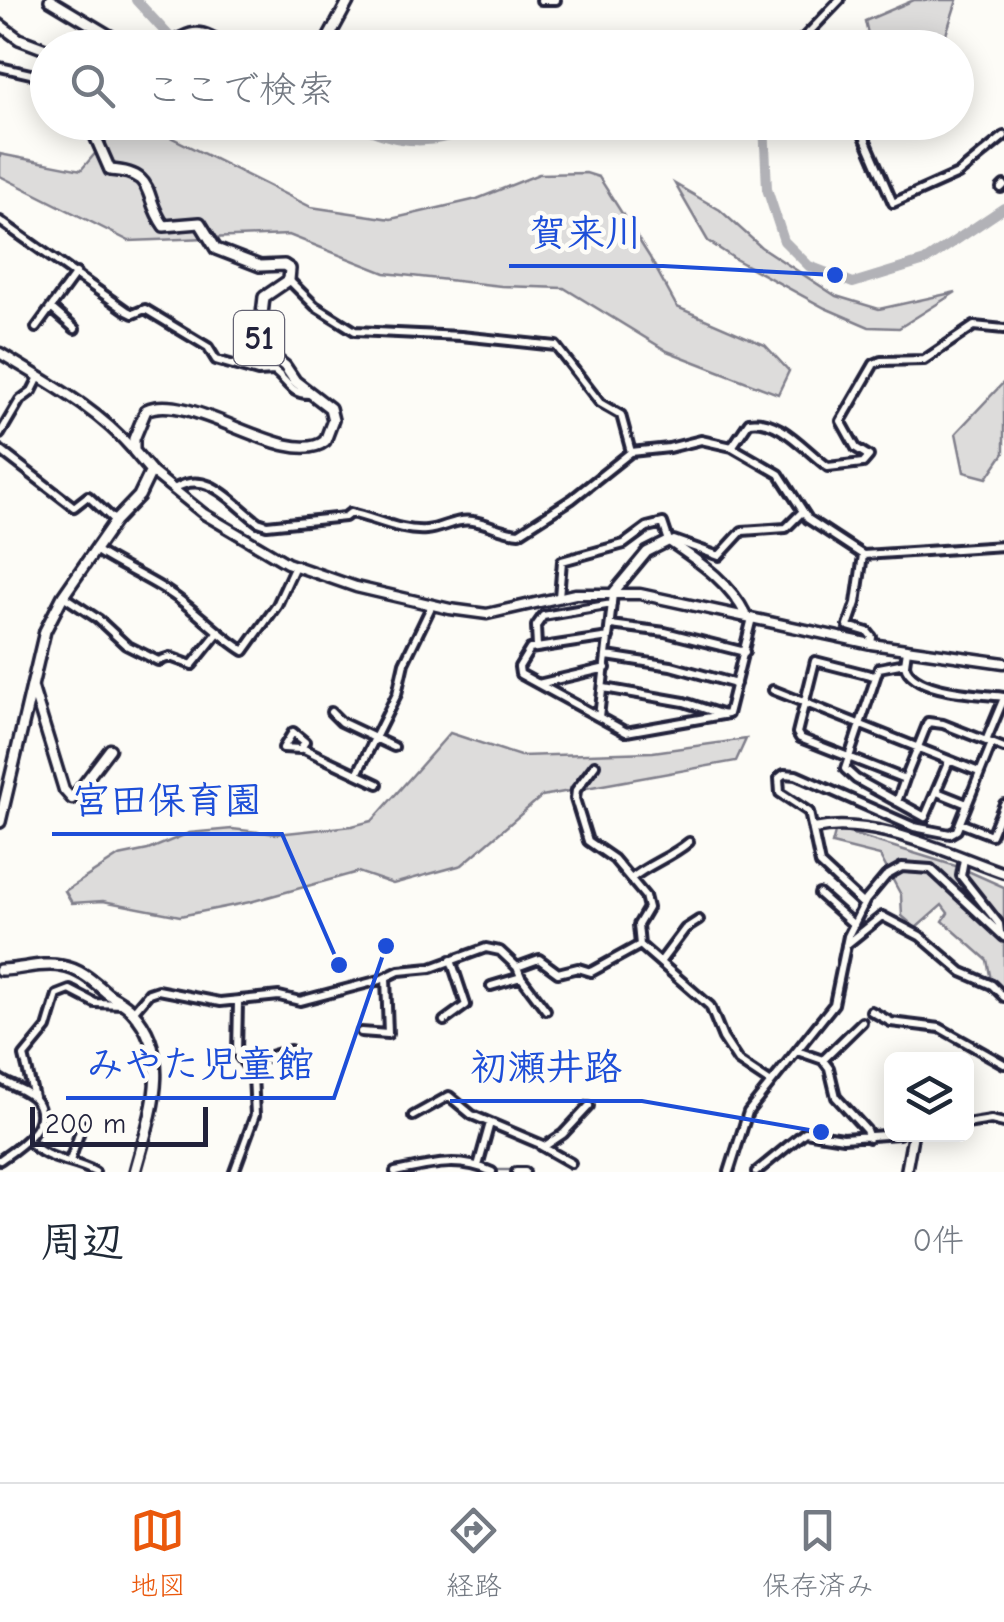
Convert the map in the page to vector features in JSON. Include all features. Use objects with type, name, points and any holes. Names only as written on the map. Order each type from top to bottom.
[{"type":"main road","points":[[50,0],[100,30]]},
{"type":"main road","points":[[332,30],[349,0]]},
{"type":"main road","points":[[0,25],[30,43]]},
{"type":"main road","name":"51","points":[[97,140],[110,170],[128,171],[143,180],[164,226],[200,223],[216,249],[260,266],[288,266],[292,275],[289,280],[264,297],[258,338],[264,350],[281,361],[295,381],[329,406],[334,418],[330,435],[316,447],[233,428],[174,405],[146,410],[134,438],[134,450]]},
{"type":"main road","points":[[0,353],[114,428],[151,471],[204,514],[296,566],[356,586],[487,614],[559,597],[640,594],[871,644],[1004,662]]},
{"type":"main road","points":[[0,822],[45,631],[64,596],[115,521],[136,499],[151,471]]},
{"type":"main road","points":[[612,594],[647,552],[671,542],[721,578],[749,616]]},
{"type":"main road","points":[[32,683],[64,790],[72,799],[110,748]]},
{"type":"main road","points":[[814,829],[838,824],[867,826],[1004,873]]},
{"type":"main road","points":[[0,970],[52,965],[70,968],[90,978],[133,1012],[151,1042],[157,1067],[153,1102],[135,1172]]},
{"type":"main road","points":[[906,1172],[912,1142]]},
{"type":"street","points":[[541,0],[556,0]]},
{"type":"street","points":[[811,30],[840,0]]},
{"type":"street","points":[[0,67],[30,74]]},
{"type":"street","points":[[866,140],[893,203],[958,174],[1004,136]]},
{"type":"street","points":[[0,222],[134,314],[145,309],[208,347],[216,360],[258,372],[274,370],[291,389],[300,394],[311,393]]},
{"type":"street","points":[[36,328],[76,273]]},
{"type":"street","points":[[289,280],[315,306],[355,331],[556,346],[600,403],[621,415],[632,452]]},
{"type":"street","points":[[51,308],[75,329]]},
{"type":"street","points":[[732,447],[750,422],[760,421],[791,435],[828,467],[863,463],[869,456],[852,442],[841,420],[874,364],[924,360],[974,326],[1004,330]]},
{"type":"street","points":[[0,434],[39,377]]},
{"type":"street","points":[[173,490],[186,482],[201,481],[267,525],[346,517],[350,513],[390,526],[428,530],[472,520],[519,533],[572,499],[632,452],[702,440],[732,447],[778,474],[788,484],[802,512],[863,554],[1004,546]]},
{"type":"street","points":[[0,450],[74,508],[88,496],[115,521]]},
{"type":"street","points":[[559,597],[562,561],[624,544],[646,527],[663,523],[671,542],[719,556],[725,554],[734,536],[742,531],[786,528],[802,512]]},
{"type":"street","points":[[95,550],[172,594],[217,634],[244,651],[277,606],[296,566]]},
{"type":"street","points":[[863,554],[856,603],[848,626],[868,632],[871,644]]},
{"type":"street","points":[[598,717],[612,594]]},
{"type":"street","points":[[64,596],[126,644],[158,660],[170,657],[192,665],[217,634]]},
{"type":"street","points":[[537,648],[536,626],[543,616],[612,604]]},
{"type":"street","points":[[357,774],[397,694],[404,663],[432,605]]},
{"type":"street","points":[[726,715],[744,652],[749,616]]},
{"type":"street","points":[[611,625],[664,632],[744,652]]},
{"type":"street","points":[[609,637],[530,649],[519,667],[520,674],[626,732],[726,715]]},
{"type":"street","points":[[863,904],[820,864],[807,810],[780,793],[778,781],[781,776],[796,775],[872,810],[929,831],[950,834],[968,804],[1004,698],[940,690],[914,676],[905,663],[907,649]]},
{"type":"street","points":[[607,656],[672,666],[736,684]]},
{"type":"street","points":[[874,676],[815,661],[796,734],[906,777]]},
{"type":"street","points":[[905,663],[879,668],[874,676],[846,771],[925,817],[949,761]]},
{"type":"street","points":[[537,684],[606,668]]},
{"type":"street","points":[[604,688],[684,702],[726,715]]},
{"type":"street","points":[[773,690],[979,772]]},
{"type":"street","points":[[332,712],[341,722],[394,747]]},
{"type":"street","points":[[897,802],[928,722],[1004,748]]},
{"type":"street","points":[[302,748],[378,784]]},
{"type":"street","points":[[596,765],[576,790],[575,799],[588,841],[614,858],[646,896],[648,908],[638,925],[640,944],[713,1009],[723,1038],[738,1061],[771,1082]]},
{"type":"street","points":[[937,792],[968,804]]},
{"type":"street","points":[[960,823],[991,835],[1004,804]]},
{"type":"street","points":[[631,879],[649,864],[672,857],[689,842]]},
{"type":"street","points":[[964,859],[961,876],[999,924],[1002,935]]},
{"type":"street","points":[[729,1172],[746,1118],[836,1000],[845,946],[863,904],[880,881],[894,870],[924,867],[941,877],[1002,935]]},
{"type":"street","points":[[819,894],[854,924]]},
{"type":"street","points":[[845,946],[882,916],[920,936],[962,972],[992,985],[1004,997]]},
{"type":"street","points":[[661,961],[684,929],[699,920]]},
{"type":"street","points":[[517,967],[540,960],[558,973],[578,968],[590,972],[640,944]]},
{"type":"street","points":[[133,1012],[149,993],[158,990],[217,1002],[276,996],[300,1000],[386,978],[399,971],[432,968],[494,948],[517,967],[546,1010]]},
{"type":"street","points":[[444,1021],[466,1005],[451,960]]},
{"type":"street","points":[[361,1032],[388,1034],[386,978]]},
{"type":"street","points":[[491,986],[521,978]]},
{"type":"street","points":[[0,1160],[28,1140],[39,1116],[24,1056],[47,1028],[57,994],[70,990],[94,1003],[124,1004]]},
{"type":"street","points":[[234,1172],[254,1120],[250,1070],[238,1056],[238,1002]]},
{"type":"street","points":[[871,1011],[891,1022],[944,1030],[1004,1064]]},
{"type":"street","points":[[823,1060],[862,1022]]},
{"type":"street","points":[[250,1070],[258,1060],[290,1050]]},
{"type":"street","points":[[797,1051],[823,1060],[838,1100],[867,1131],[868,1138]]},
{"type":"street","points":[[0,1079],[34,1097]]},
{"type":"street","points":[[413,1116],[449,1096],[472,1115],[571,1163]]},
{"type":"street","points":[[540,1146],[563,1134],[590,1106]]},
{"type":"street","points":[[478,1166],[490,1123]]},
{"type":"street","points":[[974,1123],[1004,1123]]},
{"type":"street","points":[[70,1161],[82,1125]]},
{"type":"street","points":[[756,1172],[805,1132],[835,1138],[884,1136]]},
{"type":"street","points":[[28,1140],[45,1155],[94,1172]]},
{"type":"street","points":[[395,1172],[453,1162],[492,1172]]},
{"type":"street","points":[[516,1172],[525,1172]]},
{"type":"shaded area","points":[[914,0],[957,0],[947,30],[867,30],[865,21]]},
{"type":"shaded area","points":[[107,140],[176,140],[311,207],[391,219],[477,199],[539,174],[586,173],[599,177],[677,307],[765,345],[789,371],[778,394],[667,351],[564,288],[501,286],[385,273],[289,235],[129,241],[0,176],[0,154],[81,170]]},
{"type":"shaded area","points":[[675,184],[720,210],[761,247],[836,296],[879,309],[956,292],[899,328],[869,327],[825,308],[708,241]]},
{"type":"shaded area","points":[[1004,382],[1004,453],[987,478],[964,472],[956,433]]},
{"type":"shaded area","points":[[450,733],[520,756],[653,752],[746,739],[736,761],[542,796],[462,865],[393,884],[358,872],[250,902],[180,916],[103,901],[72,903],[65,891],[119,856],[148,850],[189,833],[232,829],[277,834],[372,821]]},
{"type":"shaded area","points":[[836,829],[959,867],[1004,887],[1004,990],[991,980],[987,960],[943,921],[948,913],[942,905],[916,928],[902,916],[901,895],[880,856],[832,844]]},
{"type":"waterway","points":[[136,0],[164,30]]},
{"type":"waterway","points":[[765,140],[767,189],[784,241],[809,266],[853,283],[925,261],[1004,208]]},
{"type":"waterway","points":[[974,1120],[1004,1120]]},
{"type":"waterway","points":[[751,1172],[802,1128],[818,1131]]},
{"type":"waterway","points":[[437,1161],[461,1159],[478,1164]]},
{"type":"waterway","points":[[495,1170],[516,1170]]},
{"type":"place","name":"賀来川","points":[[835,275]]},
{"type":"place","name":"みやた児童館","points":[[386,946]]},
{"type":"place","name":"宮田保育園","points":[[339,965]]},
{"type":"place","name":"初瀬井路","points":[[821,1132]]}]
